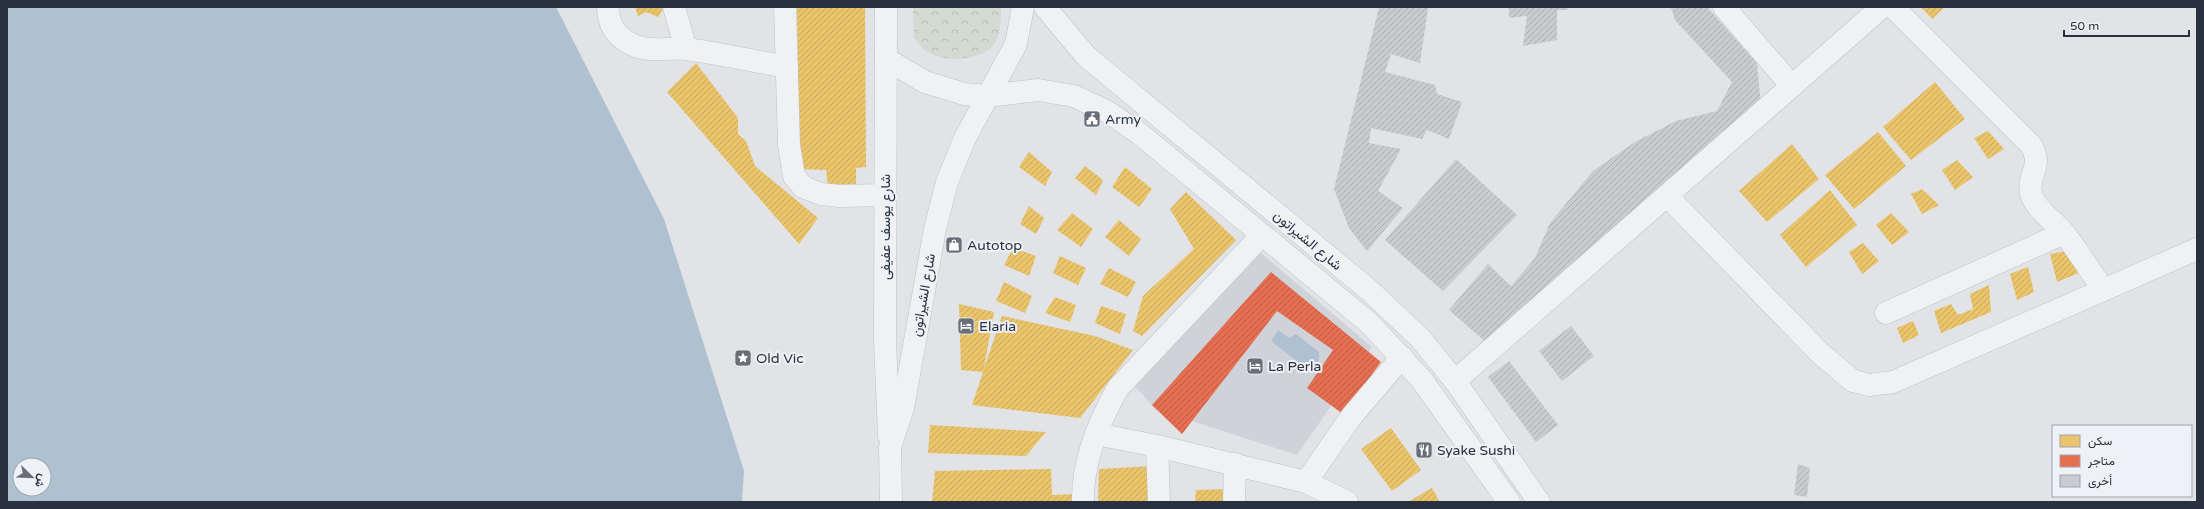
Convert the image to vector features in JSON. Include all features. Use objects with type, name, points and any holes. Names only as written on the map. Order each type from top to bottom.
[{"type":"street","points":[[608,7],[608,19],[615,32],[633,45],[648,49],[686,49],[787,67]]},
{"type":"street","points":[[674,7],[686,49]]},
{"type":"street","points":[[785,7],[789,145],[794,176],[803,187],[821,194],[839,196],[885,195]]},
{"type":"street","name":"شارع يوسف عفيفى","points":[[886,7],[885,342],[890,447]]},
{"type":"street","name":"شارع الشيراتون","points":[[891,502],[890,447],[903,408],[935,229],[947,182],[965,138],[1016,44],[1023,7]]},
{"type":"street","name":"شارع الشيراتون","points":[[1045,7],[1086,56],[1395,313],[1420,338],[1455,381],[1539,502]]},
{"type":"street","points":[[1724,7],[1792,86]]},
{"type":"street","points":[[1455,381],[1668,197],[1882,7]]},
{"type":"street","points":[[1893,7],[2031,145],[2036,154],[2037,165],[2032,180],[2031,192],[2036,204],[2064,233],[2103,289]]},
{"type":"street","name":"شارع الشيراتون","points":[[886,59],[925,82],[964,94],[988,96],[1038,90],[1074,96],[1108,112],[1140,134],[1261,236],[1369,323],[1402,357],[1439,403],[1509,502]]},
{"type":"street","points":[[1668,197],[1821,354],[1853,381],[1869,385],[1893,382],[2197,249]]},
{"type":"street","points":[[1886,313],[2064,233]]},
{"type":"street","points":[[1083,502],[1088,459],[1103,413],[1118,388],[1261,236]]},
{"type":"street","points":[[1317,491],[1351,417],[1402,357]]},
{"type":"street","points":[[1096,434],[1235,464],[1347,502]]},
{"type":"street","points":[[1157,446],[1159,502]]},
{"type":"street","points":[[1234,502],[1235,464]]},
{"type":"shaded area","name":"La Perla","points":[[1256,249],[1372,347],[1297,455],[1155,409],[1134,385]]},
{"type":"green space","points":[[913,7],[1001,7],[998,37],[993,46],[980,55],[953,59],[936,56],[925,50],[914,38]]},
{"type":"water","points":[[7,7],[556,7],[664,219],[744,471],[742,502],[7,502]]},
{"type":"water","points":[[1278,330],[1289,338],[1296,334],[1319,352],[1319,361],[1311,364],[1307,369],[1271,341]]},
{"type":"building: سكن","points":[[635,7],[664,7],[658,17],[646,12],[638,16]]},
{"type":"building: سكن","points":[[797,7],[865,7],[866,167],[856,168],[856,184],[828,185],[826,170],[799,169]]},
{"type":"building: سكن","points":[[1921,7],[1945,7],[1932,19]]},
{"type":"building: سكن","points":[[696,63],[738,118],[738,134],[746,141],[755,166],[818,218],[799,244],[667,92]]},
{"type":"building: سكن","points":[[1935,82],[1965,119],[1911,160],[1883,127]]},
{"type":"building: سكن","points":[[1988,131],[2004,149],[1988,159],[1974,138]]},
{"type":"building: سكن","points":[[1878,132],[1906,166],[1854,209],[1825,175]]},
{"type":"building: سكن","points":[[1792,144],[1819,179],[1767,222],[1739,191]]},
{"type":"building: سكن","points":[[1029,152],[1052,172],[1045,186],[1019,167]]},
{"type":"building: سكن","points":[[1957,160],[1973,177],[1955,190],[1942,170]]},
{"type":"building: سكن","points":[[1085,166],[1103,180],[1096,195],[1075,178]]},
{"type":"building: سكن","points":[[1125,167],[1152,189],[1139,207],[1112,187]]},
{"type":"building: سكن","points":[[1922,189],[1939,205],[1922,214],[1911,194]]},
{"type":"building: سكن","points":[[1830,190],[1857,225],[1806,267],[1780,235]]},
{"type":"building: سكن","points":[[1186,192],[1236,240],[1142,336],[1133,331],[1143,296],[1194,249],[1170,209]]},
{"type":"building: سكن","points":[[1029,206],[1044,218],[1036,234],[1020,224]]},
{"type":"building: سكن","points":[[1072,213],[1093,229],[1081,247],[1057,230]]},
{"type":"building: سكن","points":[[1891,213],[1909,232],[1892,245],[1876,225]]},
{"type":"building: سكن","points":[[1119,220],[1141,239],[1129,256],[1105,237]]},
{"type":"building: سكن","points":[[1863,243],[1879,261],[1862,274],[1849,252]]},
{"type":"building: سكن","points":[[1013,248],[1036,256],[1029,276],[1004,265]]},
{"type":"building: سكن","points":[[2067,251],[2072,264],[2078,264],[2081,272],[2057,282],[2050,254]]},
{"type":"building: سكن","points":[[1060,256],[1086,268],[1078,285],[1053,273]]},
{"type":"building: سكن","points":[[2028,267],[2034,292],[2017,300],[2010,274]]},
{"type":"building: سكن","points":[[1109,268],[1136,282],[1128,297],[1100,284]]},
{"type":"building: سكن","points":[[1004,282],[1032,296],[1025,313],[996,301]]},
{"type":"building: سكن","points":[[1989,285],[1991,312],[1941,333],[1934,311],[1951,304],[1958,315],[1973,309],[1970,294]]},
{"type":"building: سكن","points":[[1055,297],[1076,305],[1070,322],[1045,313]]},
{"type":"building: سكن","points":[[959,304],[994,312],[984,368],[1002,316],[1095,336],[1133,350],[1080,418],[972,405],[983,372],[961,370]]},
{"type":"building: سكن","points":[[1101,306],[1126,314],[1120,334],[1095,323]]},
{"type":"building: سكن","points":[[1913,321],[1919,335],[1903,343],[1897,328]]},
{"type":"building: سكن","points":[[930,425],[1046,432],[1026,456],[928,453]]},
{"type":"building: سكن","points":[[1391,428],[1421,470],[1392,491],[1361,449]]},
{"type":"building: سكن","points":[[1153,466],[1154,502],[1098,502],[1099,469]]},
{"type":"building: سكن","points":[[1051,469],[1052,495],[1076,494],[1076,502],[932,502],[935,471]]},
{"type":"building: سكن","points":[[1432,488],[1440,502],[1408,502]]},
{"type":"building: سكن","points":[[1226,489],[1226,502],[1195,502],[1196,490]]},
{"type":"building: متاجر","points":[[1271,272],[1381,362],[1343,414],[1307,388],[1333,350],[1277,311],[1182,434],[1152,405]]},
{"type":"building: أخرى","points":[[1379,7],[1431,7],[1428,8],[1420,63],[1391,54],[1385,72],[1435,85],[1437,94],[1462,102],[1449,139],[1427,130],[1422,139],[1371,128],[1369,143],[1401,149],[1378,191],[1403,208],[1367,251],[1349,228],[1334,189]]},
{"type":"building: أخرى","points":[[1509,7],[1567,7],[1568,10],[1557,10],[1557,40],[1523,46],[1527,16],[1509,18]]},
{"type":"building: أخرى","points":[[1671,7],[1707,7],[1757,63],[1761,105],[1565,279],[1558,275],[1488,344],[1449,310],[1488,264],[1511,286],[1535,258],[1550,223],[1593,171],[1635,142],[1676,121],[1717,111],[1732,82],[1675,20]]},
{"type":"building: أخرى","points":[[1456,159],[1517,215],[1443,291],[1385,240]]},
{"type":"building: أخرى","points":[[1571,326],[1594,356],[1562,381],[1539,351]]},
{"type":"building: أخرى","points":[[1509,361],[1558,425],[1536,442],[1488,377]]},
{"type":"building: أخرى","points":[[1798,464],[1810,468],[1807,497],[1794,495]]},
{"type":"place","name":"Army","points":[[1092,119]]},
{"type":"place","name":"Autotop","points":[[954,245]]},
{"type":"place","name":"Elaria","points":[[966,326]]},
{"type":"place","name":"Old Vic","points":[[743,358]]},
{"type":"place","name":"La Perla","points":[[1255,366]]},
{"type":"place","name":"Syake Sushi","points":[[1424,450]]}]
